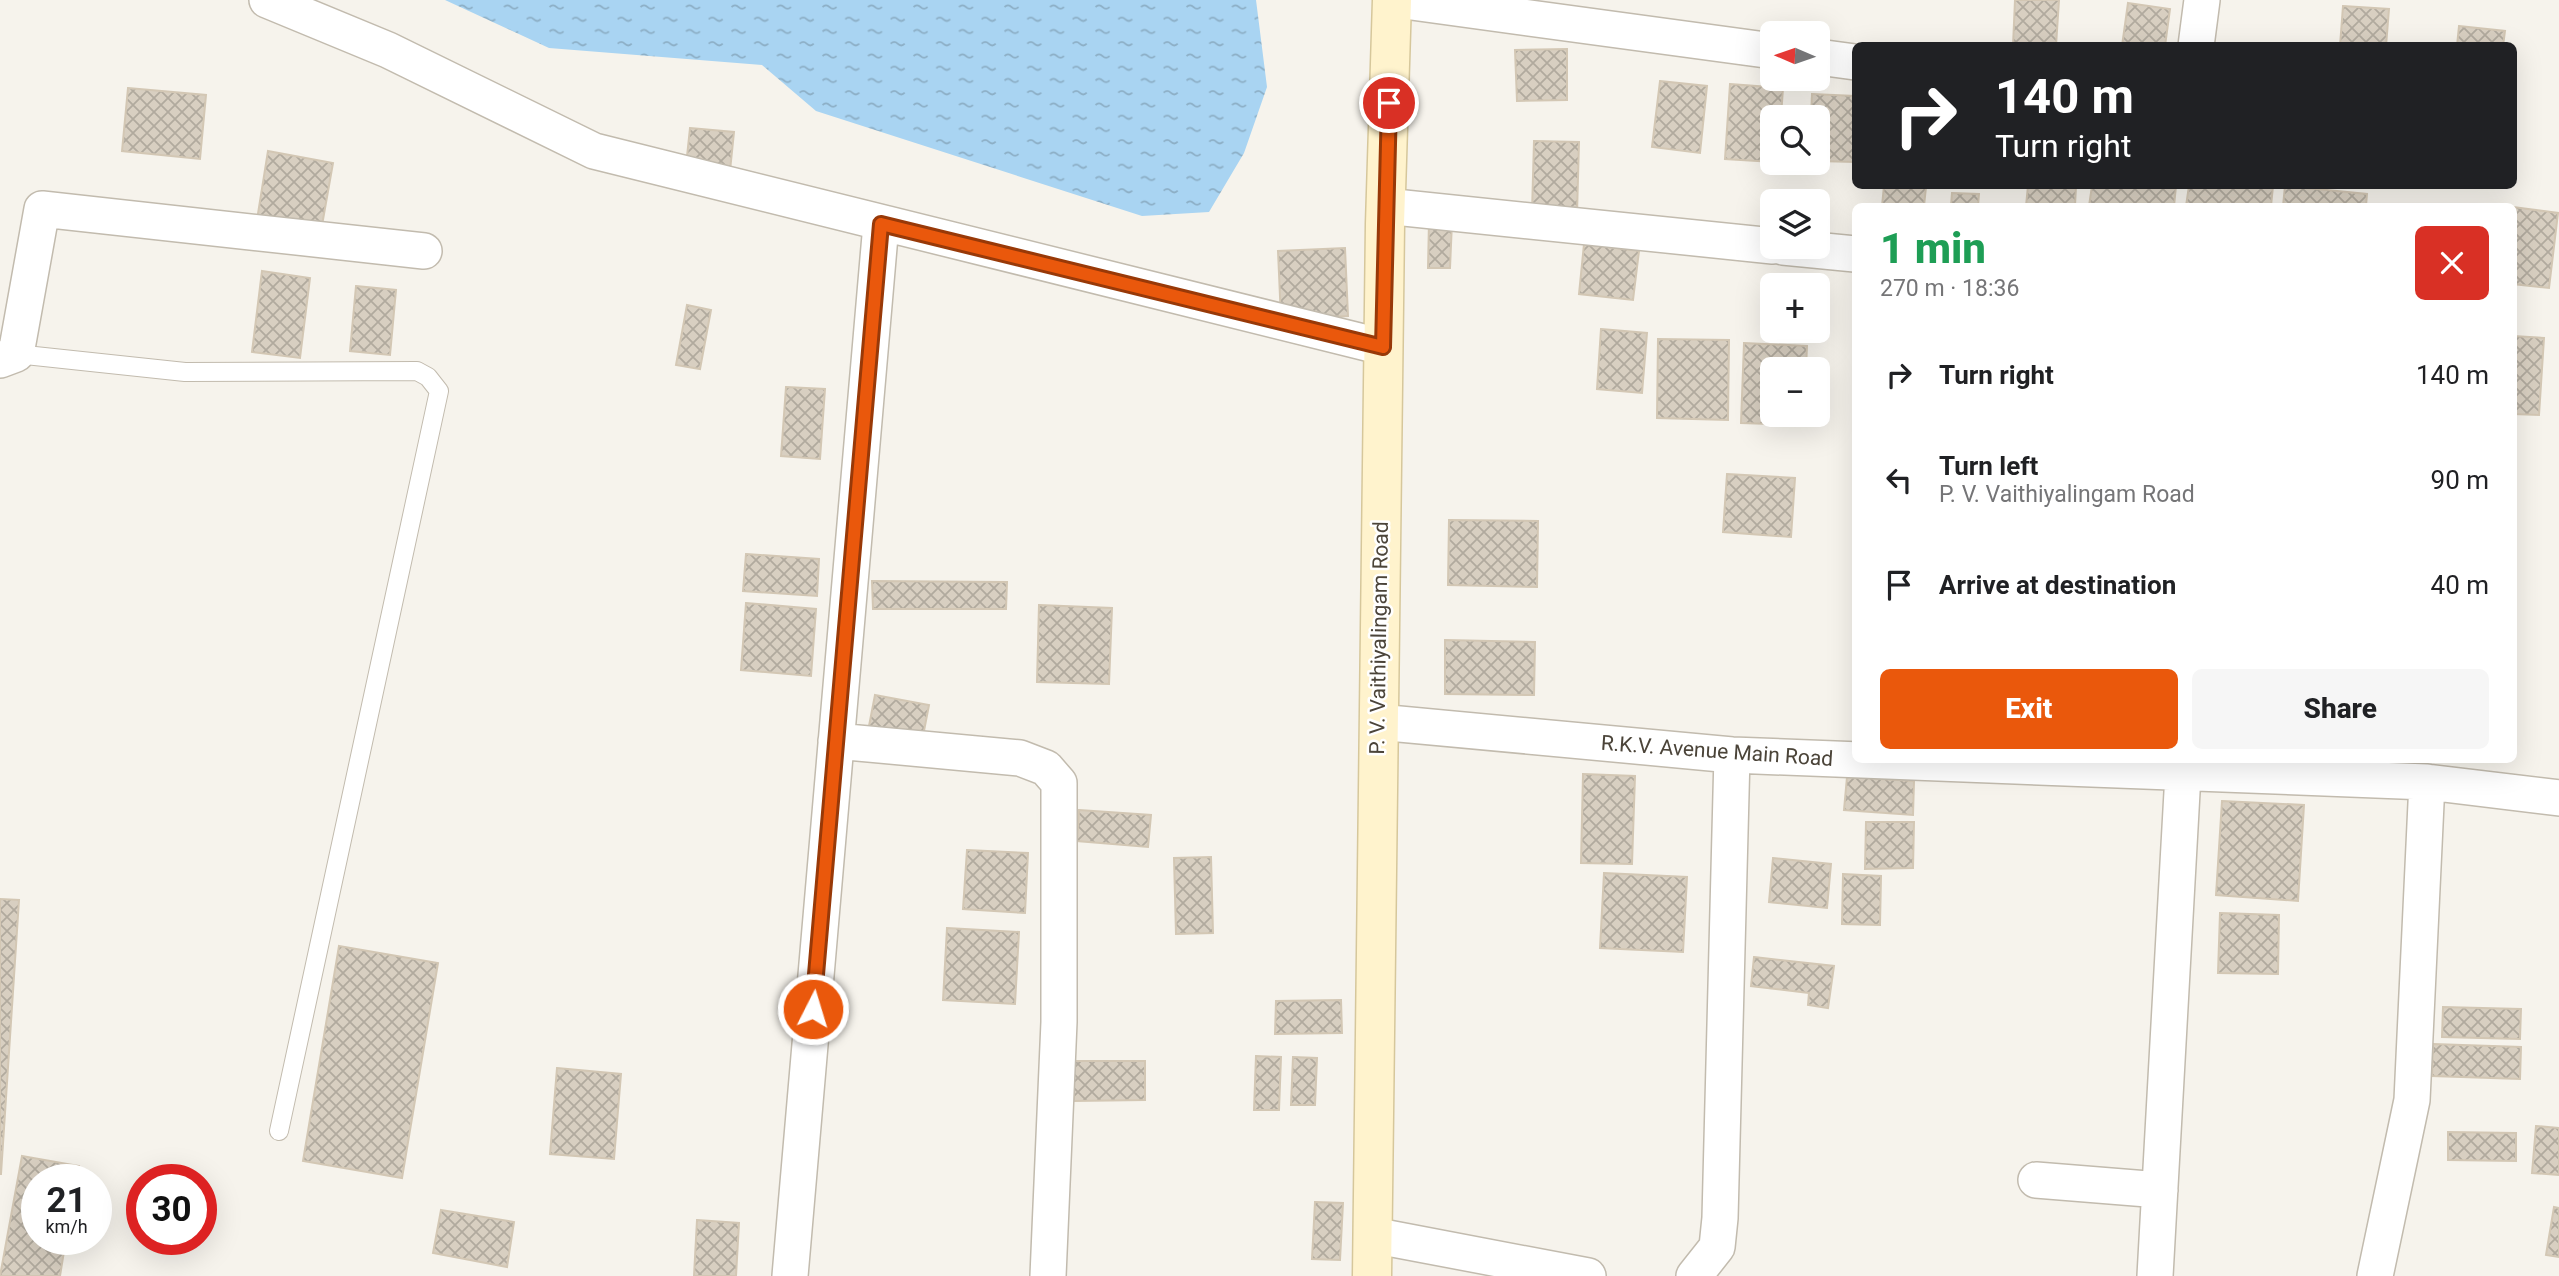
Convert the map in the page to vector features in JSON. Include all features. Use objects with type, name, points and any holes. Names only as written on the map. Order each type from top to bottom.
[{"type":"street","points":[[267,0],[388,50],[594,151],[1383,347]]},
{"type":"street","points":[[1394,0],[1760,49]]},
{"type":"street","name":"P. V. Vaithiyalingam Road","points":[[1372,1276],[1385,206],[1394,0]]},
{"type":"street","points":[[2197,42],[2202,0]]},
{"type":"street","points":[[1830,59],[1852,62]]},
{"type":"street","points":[[1385,206],[1760,245]]},
{"type":"street","points":[[8,357],[42,209],[424,251]]},
{"type":"street","points":[[790,1276],[836,741],[838,575],[881,224]]},
{"type":"street","points":[[1830,252],[1852,254]]},
{"type":"street","name":"R.K.V. Avenue Main Road","points":[[1378,722],[1732,755],[1852,760]]},
{"type":"street","points":[[836,741],[1020,758],[1046,768],[1059,783],[1059,1022],[1048,1276]]},
{"type":"street","points":[[1695,1276],[1717,1247],[1720,1218],[1732,755]]},
{"type":"street","name":"R.K.V. Avenue Main Road","points":[[1922,763],[2183,774],[2223,768],[2357,770],[2427,782],[2559,798]]},
{"type":"street","points":[[2155,1276],[2183,774]]},
{"type":"street","points":[[2375,1276],[2412,1100],[2427,782]]},
{"type":"street","points":[[2036,1180],[2160,1190]]},
{"type":"street","points":[[1372,1235],[1588,1276]]},
{"type":"lane","points":[[8,357],[185,372],[417,371],[428,377],[439,391],[279,1131]]},
{"type":"water","points":[[445,0],[1256,0],[1267,87],[1244,153],[1209,212],[1142,216],[816,111],[762,65],[549,48]]},
{"type":"building","points":[[2015,0],[2059,0],[2056,42],[2013,42]]},
{"type":"building","points":[[2128,3],[2170,9],[2166,42],[2123,42]]},
{"type":"building","points":[[2343,6],[2389,9],[2386,42],[2340,42]]},
{"type":"building","points":[[2459,26],[2505,31],[2504,42],[2457,42]]},
{"type":"building","points":[[1567,49],[1567,100],[1517,101],[1515,50]]},
{"type":"building","points":[[1660,81],[1707,86],[1700,153],[1652,147]]},
{"type":"building","points":[[1730,84],[1760,86],[1760,91],[1783,91],[1782,105],[1760,105],[1760,161],[1725,159]]},
{"type":"building","points":[[128,88],[206,95],[200,159],[122,151]]},
{"type":"building","points":[[1812,94],[1852,96],[1852,162],[1830,161],[1830,105],[1812,105]]},
{"type":"building","points":[[690,128],[734,132],[730,171],[686,166]]},
{"type":"building","points":[[1534,141],[1579,142],[1577,214],[1532,212]]},
{"type":"building","points":[[268,151],[333,163],[321,231],[257,220]]},
{"type":"building","points":[[1884,189],[1926,189],[1924,203],[1882,203]]},
{"type":"building","points":[[2028,189],[2076,189],[2075,203],[2026,203]]},
{"type":"building","points":[[2092,189],[2176,189],[2174,203],[2089,203]]},
{"type":"building","points":[[2189,189],[2273,189],[2271,203],[2186,203]]},
{"type":"building","points":[[2285,189],[2367,194],[2366,203],[2283,203]]},
{"type":"building","points":[[1952,193],[1979,194],[1978,203],[1951,203]]},
{"type":"building","points":[[2517,208],[2558,213],[2549,288],[2517,284]]},
{"type":"building","points":[[1429,221],[1452,222],[1450,268],[1428,268]]},
{"type":"building","points":[[1584,244],[1639,251],[1633,300],[1579,294]]},
{"type":"building","points":[[1345,248],[1348,316],[1281,319],[1278,251]]},
{"type":"building","points":[[262,271],[310,278],[300,358],[252,352]]},
{"type":"building","points":[[356,286],[396,290],[390,355],[350,351]]},
{"type":"building","points":[[687,305],[711,310],[700,369],[676,365]]},
{"type":"building","points":[[1601,329],[1647,333],[1642,393],[1597,389]]},
{"type":"building","points":[[2517,336],[2544,338],[2539,415],[2517,414]]},
{"type":"building","points":[[1658,339],[1729,340],[1728,420],[1657,418]]},
{"type":"building","points":[[1744,343],[1807,346],[1807,357],[1760,357],[1760,424],[1741,423]]},
{"type":"building","points":[[786,387],[825,389],[820,459],[781,456]]},
{"type":"building","points":[[1727,474],[1795,478],[1791,537],[1723,532]]},
{"type":"building","points":[[1449,520],[1538,521],[1537,587],[1448,585]]},
{"type":"building","points":[[746,554],[819,559],[817,596],[743,591]]},
{"type":"building","points":[[872,581],[1007,582],[1006,609],[873,609]]},
{"type":"building","points":[[746,603],[816,609],[811,676],[741,670]]},
{"type":"building","points":[[1039,605],[1112,608],[1109,684],[1037,682]]},
{"type":"building","points":[[1445,640],[1535,642],[1534,695],[1445,694]]},
{"type":"building","points":[[875,695],[929,705],[923,736],[869,726]]},
{"type":"building","points":[[1583,774],[1635,776],[1632,864],[1581,863]]},
{"type":"building","points":[[1847,777],[1914,781],[1913,815],[1844,810]]},
{"type":"building","points":[[2222,801],[2304,805],[2298,901],[2216,895]]},
{"type":"building","points":[[1079,810],[1151,815],[1148,847],[1077,841]]},
{"type":"building","points":[[1866,822],[1914,822],[1913,868],[1865,869]]},
{"type":"building","points":[[967,850],[1028,853],[1025,913],[963,909]]},
{"type":"building","points":[[1211,857],[1213,933],[1176,934],[1174,858]]},
{"type":"building","points":[[1773,858],[1831,864],[1827,908],[1769,902]]},
{"type":"building","points":[[1604,873],[1687,877],[1683,952],[1600,948]]},
{"type":"building","points":[[1843,874],[1881,876],[1880,925],[1842,924]]},
{"type":"building","points":[[0,899],[19,900],[1,1174],[0,1174]]},
{"type":"building","points":[[2220,913],[2279,915],[2278,974],[2218,973]]},
{"type":"building","points":[[947,928],[1019,932],[1015,1004],[943,1000]]},
{"type":"building","points":[[339,946],[438,963],[402,1178],[303,1161]]},
{"type":"building","points":[[1754,957],[1834,966],[1828,1008],[1808,1005],[1809,993],[1751,986]]},
{"type":"building","points":[[1341,1000],[1342,1033],[1275,1034],[1276,1001]]},
{"type":"building","points":[[2443,1007],[2521,1009],[2520,1039],[2442,1037]]},
{"type":"building","points":[[2433,1044],[2521,1047],[2520,1079],[2432,1076]]},
{"type":"building","points":[[1256,1056],[1281,1057],[1279,1110],[1254,1110]]},
{"type":"building","points":[[1293,1057],[1317,1058],[1315,1105],[1291,1105]]},
{"type":"building","points":[[1074,1061],[1145,1061],[1145,1100],[1074,1101]]},
{"type":"building","points":[[557,1068],[621,1074],[614,1159],[550,1154]]},
{"type":"building","points":[[2536,1126],[2559,1128],[2559,1175],[2532,1173]]},
{"type":"building","points":[[2448,1132],[2516,1133],[2516,1161],[2448,1160]]},
{"type":"building","points":[[22,1156],[68,1164],[21,1164],[21,1255],[63,1255],[60,1276],[0,1276]]},
{"type":"building","points":[[1315,1202],[1343,1203],[1340,1260],[1312,1259]]},
{"type":"building","points":[[2554,1207],[2559,1208],[2559,1257],[2546,1255]]},
{"type":"building","points":[[441,1210],[514,1222],[507,1267],[433,1253]]},
{"type":"building","points":[[697,1220],[739,1223],[736,1276],[694,1276]]},
{"type":"route","points":[[813,1009],[881,224],[1383,347],[1389,103]]}]
